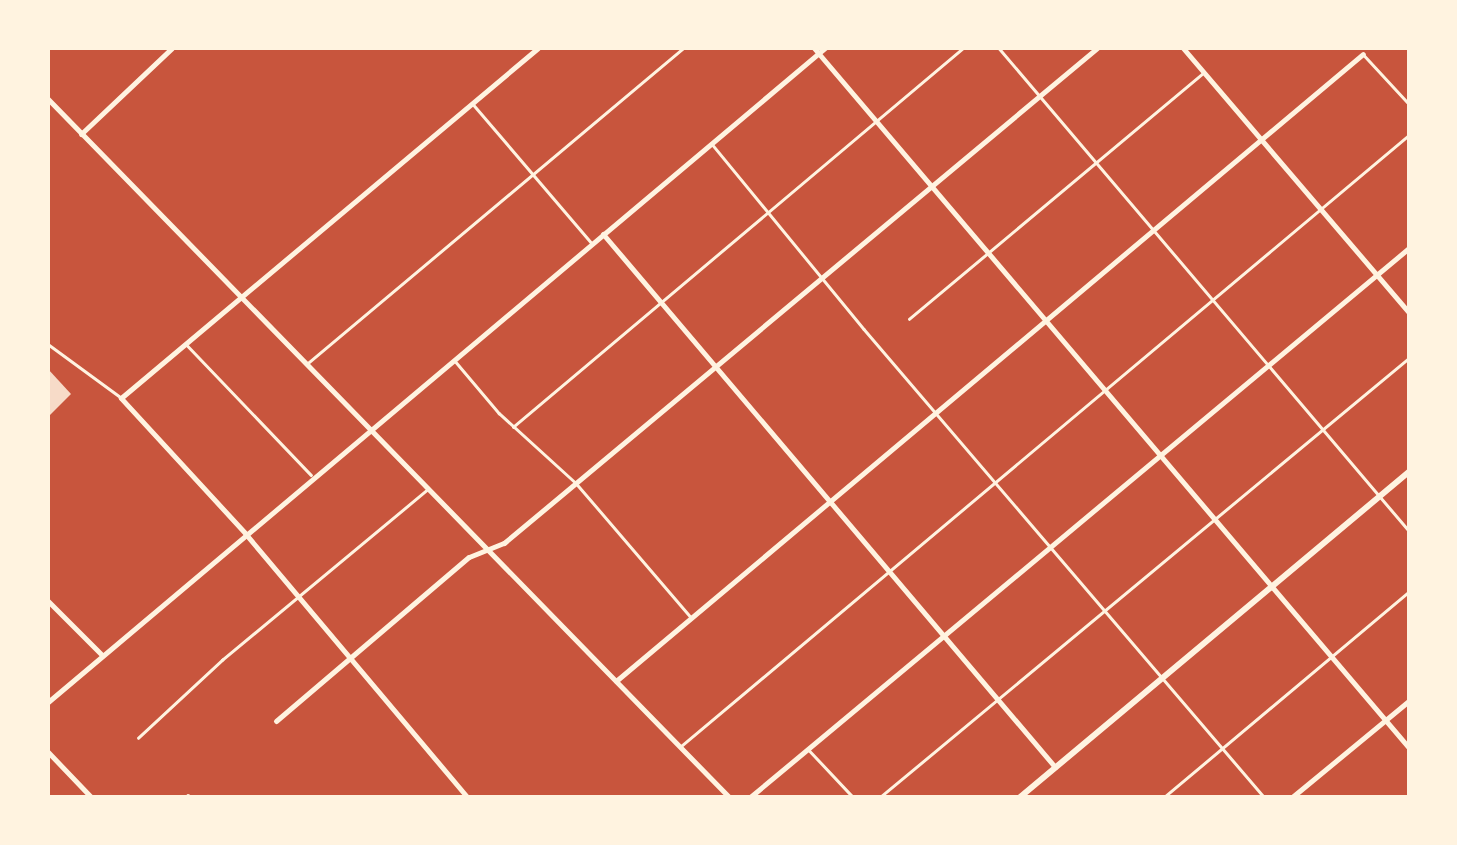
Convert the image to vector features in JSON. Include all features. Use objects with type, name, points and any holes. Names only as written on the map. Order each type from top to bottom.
[{"type":"street","points":[[81,134],[172,48]]},
{"type":"street","points":[[468,798],[246,534],[121,398],[538,48]]},
{"type":"street","points":[[48,702],[816,50],[825,48]]},
{"type":"street","points":[[276,720],[469,558],[504,543],[576,484],[1096,48]]},
{"type":"street","points":[[1184,48],[1410,314]]},
{"type":"street","points":[[816,50],[1410,749]]},
{"type":"street","points":[[616,681],[1363,54]]},
{"type":"street","points":[[48,99],[730,798]]},
{"type":"street","points":[[603,234],[1056,767]]},
{"type":"street","points":[[749,798],[1410,247]]},
{"type":"street","points":[[1019,798],[1410,471]]},
{"type":"street","points":[[48,601],[102,656]]},
{"type":"street","points":[[1291,798],[1410,700]]},
{"type":"street","points":[[48,752],[92,798]]},
{"type":"lane","points":[[307,364],[683,48]]},
{"type":"lane","points":[[513,427],[963,48]]},
{"type":"lane","points":[[998,48],[1410,532]]},
{"type":"lane","points":[[1363,54],[1410,105]]},
{"type":"lane","points":[[909,320],[1204,72]]},
{"type":"lane","points":[[472,103],[592,244]]},
{"type":"lane","points":[[680,747],[1410,134]]},
{"type":"lane","points":[[711,143],[766,213],[824,276],[1265,798]]},
{"type":"lane","points":[[184,342],[312,476]]},
{"type":"lane","points":[[48,344],[121,398]]},
{"type":"lane","points":[[879,798],[1410,358]]},
{"type":"lane","points":[[454,359],[513,427],[576,484],[692,618]]},
{"type":"lane","points":[[138,738],[222,660],[428,489]]},
{"type":"lane","points":[[1162,798],[1410,591]]},
{"type":"lane","points":[[807,748],[854,798]]},
{"type":"building","points":[[48,369],[71,394],[48,417]]}]
